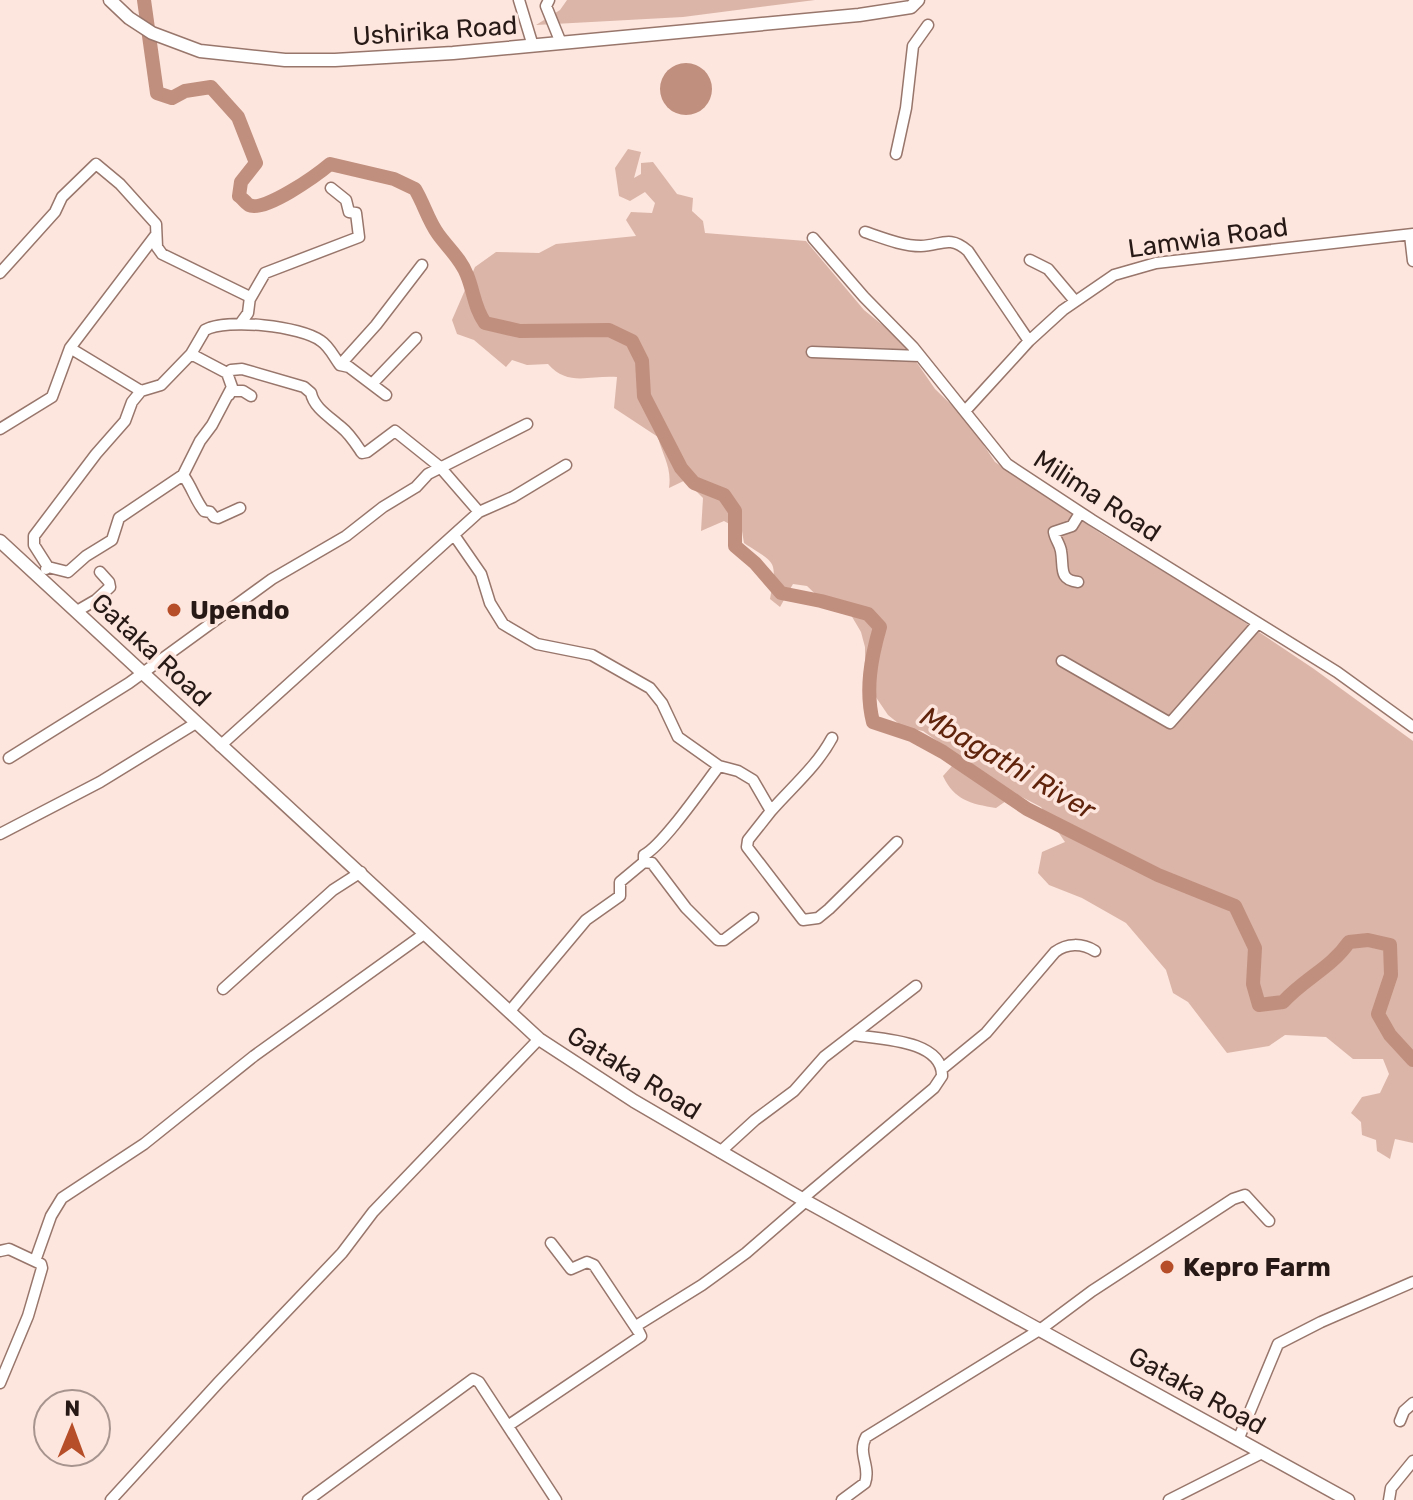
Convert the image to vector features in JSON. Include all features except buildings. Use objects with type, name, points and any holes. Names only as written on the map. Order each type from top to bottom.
[{"type":"street","name":"Ushirika Road","points":[[110,0],[146,29],[200,51],[285,60],[335,60],[533,46],[859,15],[911,7],[918,0]]},
{"type":"street","points":[[519,0],[533,46]]},
{"type":"street","points":[[549,0],[546,6],[561,43]]},
{"type":"street","points":[[896,154],[906,108],[913,46],[928,25]]},
{"type":"street","points":[[0,273],[55,212],[62,197],[96,164],[120,184],[156,224],[157,247],[166,257],[248,294],[250,299]]},
{"type":"street","points":[[240,324],[265,273],[359,237],[356,213],[349,212],[346,200],[331,188]]},
{"type":"street","points":[[865,232],[922,246],[935,242],[960,244],[968,251],[1029,341]]},
{"type":"street","points":[[1411,234],[1413,261]]},
{"type":"street","name":"Lamwia Road","points":[[966,410],[1029,341],[1075,301],[1114,275],[1156,263],[1411,234]]},
{"type":"street","points":[[0,429],[52,397],[70,348],[155,236]]},
{"type":"street","name":"Milima Road","points":[[813,238],[920,356],[1007,464],[1080,513],[1337,672],[1413,727]]},
{"type":"street","points":[[1030,260],[1048,269],[1075,301]]},
{"type":"street","points":[[340,365],[376,325],[422,265]]},
{"type":"street","points":[[251,396],[243,391],[231,391],[183,475],[119,518],[112,540],[68,572],[44,572],[34,545],[34,536],[125,421],[132,402],[141,391],[161,385],[191,354],[205,330],[240,324],[306,333],[323,342],[340,365],[349,367],[386,395]]},
{"type":"street","points":[[372,384],[416,338]]},
{"type":"street","points":[[70,348],[141,391]]},
{"type":"street","points":[[812,352],[920,356]]},
{"type":"street","points":[[191,354],[227,373],[232,387],[222,408]]},
{"type":"street","points":[[227,373],[242,369],[304,387],[362,453],[395,431],[440,467],[479,512]]},
{"type":"street","points":[[0,441],[13,420]]},
{"type":"street","points":[[9,758],[142,672],[272,579],[346,536],[440,467],[527,424]]},
{"type":"street","points":[[220,746],[479,512],[513,497],[566,465]]},
{"type":"street","points":[[183,475],[191,485],[196,501],[214,517],[240,508]]},
{"type":"street","points":[[1078,582],[1062,575],[1061,548],[1054,532],[1072,526],[1080,513]]},
{"type":"street","points":[[454,535],[481,574],[490,603],[503,624],[537,644],[592,655],[650,688],[662,703],[678,737],[719,766],[738,771],[753,780],[771,811]]},
{"type":"street","name":"Gataka Road","points":[[0,541],[44,572],[77,611],[220,746],[361,872],[539,1039],[634,1101],[804,1200],[1348,1500]]},
{"type":"street","points":[[77,611],[110,587],[100,572]]},
{"type":"street","points":[[1062,661],[1170,723],[1258,623]]},
{"type":"street","points":[[0,834],[100,782],[196,723]]},
{"type":"street","points":[[832,738],[821,759],[799,778],[771,811],[748,840],[747,847],[803,920],[818,918],[897,842]]},
{"type":"street","points":[[644,862],[644,855],[665,834],[719,766]]},
{"type":"street","points":[[509,1012],[586,920],[620,896],[620,882],[644,862],[652,863],[686,908],[718,940],[724,940],[753,918]]},
{"type":"street","points":[[223,989],[333,890],[361,872]]},
{"type":"street","points":[[35,1261],[51,1216],[62,1198],[144,1144],[254,1056],[424,934]]},
{"type":"street","points":[[641,1336],[636,1326],[746,1253],[939,1084],[942,1069],[986,1033],[1055,952],[1070,945],[1088,946],[1095,951]]},
{"type":"street","points":[[720,1152],[755,1120],[794,1091],[824,1057],[916,986]]},
{"type":"street","points":[[854,1035],[922,1048],[933,1054],[942,1069]]},
{"type":"street","points":[[111,1500],[342,1253],[373,1212],[539,1039]]},
{"type":"street","points":[[842,1500],[865,1483],[868,1471],[862,1453],[866,1437],[1041,1329],[1092,1291],[1240,1196],[1245,1195],[1269,1221]]},
{"type":"street","points":[[551,1243],[568,1267],[574,1269],[587,1262],[594,1265],[641,1336]]},
{"type":"street","points":[[0,1251],[9,1249],[41,1264],[42,1274],[0,1383]]},
{"type":"street","points":[[1238,1440],[1278,1344],[1413,1282]]},
{"type":"street","points":[[509,1425],[641,1336]]},
{"type":"street","points":[[308,1500],[473,1379],[479,1382],[509,1425],[556,1500]]},
{"type":"street","points":[[1400,1421],[1404,1411],[1413,1403]]},
{"type":"street","points":[[1169,1500],[1262,1453]]},
{"type":"street","points":[[1389,1500],[1391,1488],[1413,1461]]},
{"type":"shaded area","points":[[567,0],[815,0],[683,17],[536,25],[560,10]]},
{"type":"shaded area","points":[[686,63],[704,71],[712,89],[704,107],[686,115],[668,107],[660,89],[668,71]]},
{"type":"shaded area","points":[[628,149],[641,152],[634,178],[641,174],[641,163],[653,162],[677,194],[693,198],[692,211],[703,221],[705,233],[806,241],[864,310],[902,341],[935,389],[967,420],[995,462],[1100,533],[1220,606],[1413,741],[1413,1143],[1395,1139],[1390,1159],[1377,1151],[1376,1140],[1362,1135],[1361,1122],[1351,1113],[1362,1097],[1380,1093],[1389,1074],[1383,1059],[1353,1059],[1326,1037],[1285,1035],[1269,1046],[1227,1053],[1188,1002],[1173,993],[1166,970],[1126,923],[1082,898],[1049,885],[1038,873],[1042,852],[1065,842],[1041,807],[1016,794],[996,808],[964,800],[952,791],[943,776],[960,757],[923,731],[903,727],[888,715],[865,681],[865,647],[851,615],[829,607],[807,586],[793,584],[780,607],[770,599],[774,576],[772,564],[744,543],[742,531],[724,521],[701,531],[703,498],[695,490],[694,476],[669,488],[668,468],[658,437],[614,408],[617,377],[571,378],[548,364],[527,365],[512,360],[506,367],[474,340],[457,334],[452,320],[475,267],[496,252],[539,253],[556,244],[636,236],[626,220],[631,212],[652,213],[655,203],[645,192],[630,201],[619,196],[615,168]]},
{"type":"waterway","name":"Mbagathi River","points":[[144,0],[157,93],[172,98],[185,91],[211,87],[238,117],[256,163],[241,182],[239,196],[248,204],[266,204],[303,184],[330,164],[394,179],[415,189],[435,229],[464,269],[485,323],[520,331],[609,330],[632,341],[642,361],[644,396],[681,468],[694,483],[724,495],[735,511],[735,546],[755,563],[781,593],[868,614],[880,627],[870,674],[869,698],[873,722],[912,735],[943,752],[1027,809],[1158,875],[1235,906],[1255,948],[1253,984],[1259,1005],[1283,1002],[1334,959],[1349,942],[1368,940],[1390,945],[1391,975],[1378,1014],[1390,1035],[1413,1060]]},
{"type":"place","name":"Upendo","points":[[174,610]]},
{"type":"place","name":"Kepro Farm","points":[[1167,1267]]}]
